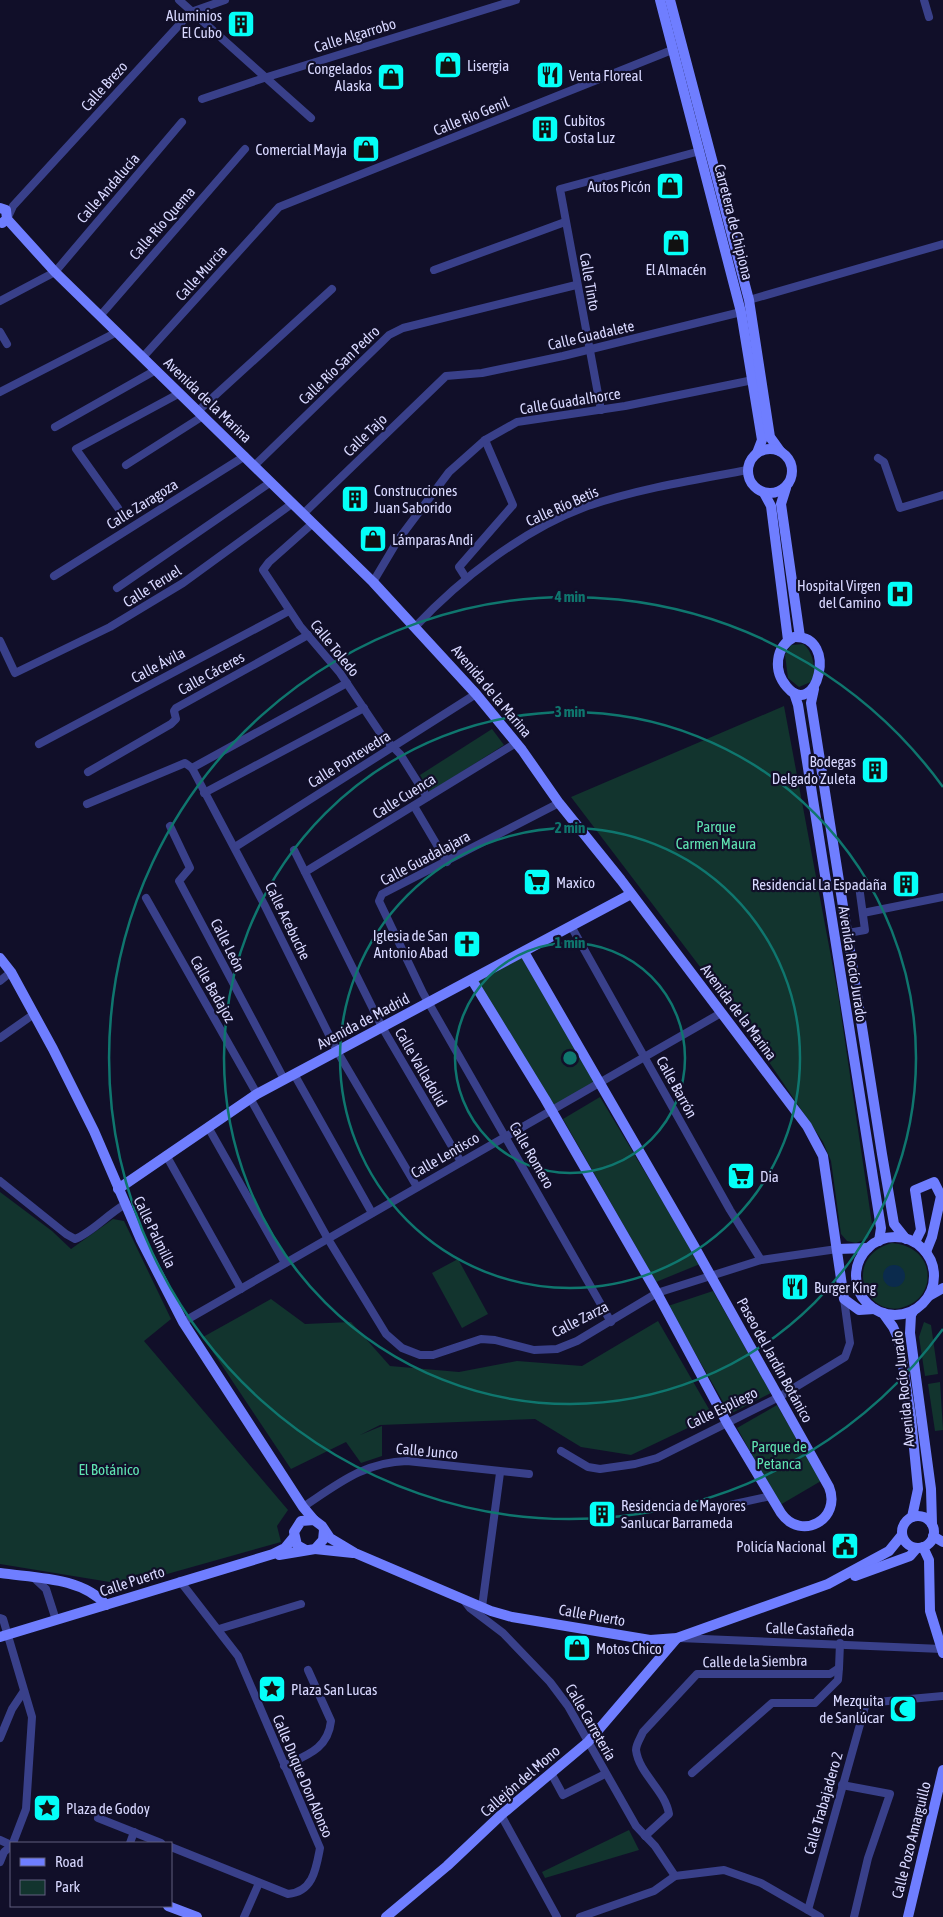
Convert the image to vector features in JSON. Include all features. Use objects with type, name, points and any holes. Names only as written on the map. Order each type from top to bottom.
[{"type":"street","points":[[179,0],[264,78],[311,118]]},
{"type":"street","name":"Calle Brezo","points":[[6,216],[191,12],[225,0]]},
{"type":"street","name":"Calle Algarrobo","points":[[202,99],[516,0]]},
{"type":"street","name":"Carretera de Chipiona","points":[[660,0],[741,312],[762,440],[757,453]]},
{"type":"street","name":"Carretera de Chipiona","points":[[670,0],[748,300],[770,437],[780,451]]},
{"type":"street","points":[[924,0],[929,17]]},
{"type":"street","name":"Calle Río Genil","points":[[279,207],[672,50]]},
{"type":"street","name":"Calle Andalucía","points":[[55,272],[182,122]]},
{"type":"street","name":"Calle Río Quema","points":[[100,316],[245,149]]},
{"type":"street","name":"Calle Tinto","points":[[601,410],[576,285],[560,189],[700,151]]},
{"type":"street","name":"Calle Murcia","points":[[143,358],[279,207]]},
{"type":"street","name":"Avenida de la Marina","points":[[6,216],[55,272],[373,582],[476,694],[516,743],[559,803],[808,1126],[823,1156],[838,1249]]},
{"type":"street","points":[[434,270],[565,222]]},
{"type":"street","points":[[748,300],[943,244]]},
{"type":"street","points":[[0,301],[55,272]]},
{"type":"street","name":"Calle Río San Pedro","points":[[254,466],[390,335],[403,328],[576,285]]},
{"type":"street","points":[[126,465],[200,413],[332,289]]},
{"type":"street","name":"Calle Guadalete","points":[[446,376],[482,373],[589,350],[741,312]]},
{"type":"street","points":[[0,332],[7,344]]},
{"type":"street","points":[[0,392],[117,332]]},
{"type":"street","points":[[55,427],[156,370]]},
{"type":"street","name":"Calle Tajo","points":[[303,514],[446,376]]},
{"type":"street","name":"Calle Guadalhorce","points":[[373,582],[398,540],[429,496],[449,472],[485,440],[517,422],[601,410],[753,380]]},
{"type":"street","points":[[118,508],[76,449],[180,393]]},
{"type":"street","points":[[466,578],[459,567],[513,505],[485,440]]},
{"type":"street","points":[[788,640],[772,506],[764,493],[750,482],[748,470],[752,458],[757,453],[768,449],[780,451],[789,458],[793,468],[792,478],[786,488],[781,504],[800,637]]},
{"type":"street","name":"Calle Zaragoza","points":[[54,576],[245,456]]},
{"type":"street","points":[[878,458],[884,462],[900,508],[943,495]]},
{"type":"street","name":"Calle Río Betis","points":[[415,627],[435,605],[466,578],[525,537],[584,508],[637,492],[748,470]]},
{"type":"street","points":[[117,588],[271,482]]},
{"type":"street","points":[[764,493],[776,493],[786,488]]},
{"type":"street","name":"Calle Teruel","points":[[0,641],[15,673],[110,628],[184,583],[293,503]]},
{"type":"street","name":"Calle Toledo","points":[[313,523],[269,562],[263,570],[289,611],[347,684],[383,737],[394,747],[427,797]]},
{"type":"street","name":"Calle Ávila","points":[[39,744],[289,611]]},
{"type":"street","name":"Calle Cáceres","points":[[88,772],[171,724],[176,718],[174,711],[176,708],[308,636]]},
{"type":"street","points":[[800,637],[808,640],[817,652],[820,673],[814,689],[804,694],[794,693],[785,685],[777,659],[781,646],[788,640],[800,637]]},
{"type":"street","points":[[87,804],[186,763],[192,768],[347,684]]},
{"type":"street","name":"Avenida Rocío Jurado","points":[[814,689],[811,703],[894,1224],[910,1240]]},
{"type":"street","name":"Avenida Rocío Jurado","points":[[794,693],[798,705],[802,743],[881,1228],[879,1241]]},
{"type":"street","name":"Calle Pontevedra","points":[[235,847],[476,694]]},
{"type":"street","points":[[204,793],[364,708]]},
{"type":"street","name":"Calle Cuenca","points":[[305,872],[516,743]]},
{"type":"street","name":"Calle Acebuche","points":[[192,768],[235,847],[337,1051],[417,1187]]},
{"type":"street","name":"Calle Guadalajara","points":[[429,1002],[379,901],[382,894],[559,803]]},
{"type":"street","points":[[414,806],[446,862]]},
{"type":"street","name":"Calle León","points":[[170,826],[190,868],[179,881],[284,1080]]},
{"type":"street","name":"Calle Valladolid","points":[[294,850],[382,1027],[461,1162]]},
{"type":"street","name":"Avenida Rocío Jurado","points":[[848,933],[865,930],[859,886]]},
{"type":"street","name":"Avenida de Madrid","points":[[118,1189],[254,1096],[631,894]]},
{"type":"street","points":[[863,913],[943,897]]},
{"type":"street","name":"Calle Badajoz","points":[[146,898],[254,1096],[328,1238]]},
{"type":"street","name":"Calle Barrón","points":[[570,926],[730,1210],[761,1260]]},
{"type":"street","name":"Paseo del Jardín Botánico","points":[[472,980],[551,1110],[657,1293],[727,1423],[784,1518],[793,1524],[803,1527],[813,1526],[822,1521],[829,1513],[832,1503],[829,1487],[524,952]]},
{"type":"street","name":"Calle Palmilla","points":[[0,958],[11,972],[34,1014],[94,1131],[124,1204],[183,1322],[303,1507],[314,1520]]},
{"type":"street","points":[[0,981],[11,972]]},
{"type":"street","name":"Calle Romero","points":[[429,1002],[611,1322]]},
{"type":"street","name":"Calle Lentisco","points":[[183,1322],[721,1013]]},
{"type":"street","points":[[0,1038],[34,1014]]},
{"type":"street","points":[[294,1074],[372,1213]]},
{"type":"street","points":[[208,1127],[285,1263]]},
{"type":"street","points":[[166,1155],[241,1289]]},
{"type":"street","points":[[910,1240],[921,1230],[915,1190],[938,1180],[941,1196],[928,1255],[934,1277],[929,1296]]},
{"type":"street","points":[[0,1181],[66,1234],[75,1238],[82,1236],[108,1214],[124,1204]]},
{"type":"street","points":[[919,1220],[935,1222]]},
{"type":"street","name":"Calle Zarza","points":[[328,1238],[386,1334],[402,1348],[420,1355],[434,1354],[481,1340],[495,1340],[534,1350],[558,1349],[611,1322],[657,1293],[761,1260],[838,1249],[868,1248]]},
{"type":"street","points":[[878,1311],[860,1291],[856,1280],[857,1268],[868,1248],[888,1238],[910,1240],[943,1267]]},
{"type":"street","name":"Calle Espliego","points":[[561,1451],[588,1467],[614,1468],[657,1458],[779,1397],[845,1357],[850,1343],[838,1249]]},
{"type":"street","points":[[840,1265],[854,1249]]},
{"type":"street","points":[[844,1299],[859,1310],[878,1311],[893,1315],[914,1310],[929,1296],[943,1288]]},
{"type":"street","points":[[847,1326],[859,1310]]},
{"type":"street","name":"Avenida Rocío Jurado","points":[[914,1310],[911,1315],[910,1333],[912,1361],[930,1489],[932,1524]]},
{"type":"street","name":"Avenida Rocío Jurado","points":[[878,1311],[893,1327],[899,1340],[911,1417],[918,1490],[912,1517]]},
{"type":"street","name":"Calle Junco","points":[[303,1507],[357,1472],[388,1462],[407,1461],[500,1473],[529,1474]]},
{"type":"street","points":[[482,1607],[500,1473]]},
{"type":"street","points":[[716,1508],[771,1496]]},
{"type":"street","points":[[301,1521],[314,1520],[324,1530],[324,1540],[310,1550],[297,1545],[294,1537],[295,1528],[301,1521],[303,1507]]},
{"type":"street","points":[[920,1548],[928,1545],[934,1536],[932,1524],[921,1516],[912,1517],[905,1522],[902,1535],[907,1544],[920,1548],[929,1560],[930,1611],[943,1650]]},
{"type":"street","name":"Calle Puerto","points":[[324,1530],[330,1538],[354,1553],[482,1607],[512,1616],[650,1640],[677,1638],[828,1584],[890,1551],[902,1535]]},
{"type":"street","points":[[934,1536],[943,1542]]},
{"type":"street","name":"Calle Puerto","points":[[4,1636],[273,1554],[285,1548],[294,1537]]},
{"type":"street","name":"Calle Puerto","points":[[828,1584],[841,1582],[910,1556],[920,1548]]},
{"type":"street","name":"Calle Puerto","points":[[273,1554],[280,1555],[310,1550],[354,1553]]},
{"type":"street","points":[[0,1573],[33,1578],[49,1585],[81,1586],[98,1595],[106,1605]]},
{"type":"street","name":"Calle Duque Don Alonso","points":[[172,1847],[288,1894],[299,1893],[308,1886],[315,1872],[320,1848],[238,1656],[180,1581]]},
{"type":"street","points":[[49,1585],[56,1620]]},
{"type":"street","name":"Calle Carretería","points":[[463,1599],[470,1608],[503,1633],[550,1682],[568,1706],[636,1826],[665,1859],[675,1876]]},
{"type":"street","points":[[219,1629],[301,1604]]},
{"type":"street","points":[[0,1618],[3,1619],[4,1636],[32,1717],[26,1809],[13,1842]]},
{"type":"street","name":"Calle Castañeda","points":[[677,1638],[840,1643],[943,1650]]},
{"type":"street","name":"Callejón del Mono","points":[[386,1917],[447,1866],[501,1815],[588,1742],[677,1638]]},
{"type":"street","points":[[650,1640],[660,1646],[662,1657]]},
{"type":"street","points":[[692,1773],[772,1703],[814,1703],[838,1680],[840,1643]]},
{"type":"street","name":"Calle de la Siembra","points":[[645,1836],[669,1814],[666,1800],[642,1765],[636,1749],[643,1732],[697,1674],[830,1674],[839,1668]]},
{"type":"street","points":[[284,1766],[322,1746],[330,1728],[331,1721],[308,1670]]},
{"type":"street","points":[[0,1738],[12,1709],[24,1691]]},
{"type":"street","name":"Calle Trabajadero 2","points":[[808,1910],[866,1703],[943,1696]]},
{"type":"street","name":"Calle Pozo Amarguillo","points":[[908,1917],[943,1770]]},
{"type":"street","points":[[551,1773],[563,1795],[605,1774]]},
{"type":"street","points":[[842,1785],[890,1794],[868,1858],[854,1917]]},
{"type":"street","points":[[501,1815],[557,1917]]},
{"type":"street","points":[[98,1818],[159,1842]]},
{"type":"street","points":[[130,1842],[134,1832]]},
{"type":"street","points":[[0,1862],[4,1852],[10,1847]]},
{"type":"street","points":[[580,1917],[654,1891],[675,1876],[724,1870],[760,1884],[820,1917]]},
{"type":"street","points":[[244,1917],[259,1882]]},
{"type":"street","points":[[170,1907],[192,1916]]},
{"type":"green space","points":[[803,644],[811,656],[814,676],[813,681],[799,687],[788,678],[785,655],[791,645]]},
{"type":"green space","name":"Parque Carmen Maura","points":[[784,706],[838,994],[872,1224],[868,1238],[856,1243],[847,1241],[841,1234],[831,1161],[823,1142],[742,1022],[571,797]]},
{"type":"green space","points":[[492,729],[504,745],[430,792],[420,775]]},
{"type":"green space","points":[[524,952],[598,1083],[551,1111],[472,980]]},
{"type":"green space","points":[[600,1097],[700,1264],[656,1282],[563,1119]]},
{"type":"green space","name":"El Botánico","points":[[0,1192],[52,1231],[71,1249],[113,1219],[124,1221],[171,1319],[144,1341],[288,1510],[277,1526],[281,1542],[128,1585],[0,1564]]},
{"type":"green space","points":[[892,1243],[914,1250],[923,1260],[928,1274],[926,1286],[919,1298],[911,1304],[896,1309],[882,1306],[872,1299],[865,1288],[863,1275],[866,1262],[876,1251]]},
{"type":"green space","points":[[458,1259],[488,1314],[462,1328],[432,1273]]},
{"type":"green space","points":[[713,1291],[771,1393],[730,1414],[668,1306]]},
{"type":"green space","points":[[271,1299],[305,1324],[351,1322],[390,1366],[459,1372],[517,1361],[582,1366],[658,1321],[713,1416],[631,1455],[581,1447],[535,1419],[380,1425],[360,1435],[382,1426],[382,1456],[361,1463],[346,1442],[291,1469],[203,1337]]},
{"type":"green space","points":[[924,1322],[931,1325],[938,1374],[925,1376],[919,1337]]},
{"type":"green space","points":[[940,1382],[943,1430],[935,1431],[928,1384]]},
{"type":"green space","name":"Parque de Petanca","points":[[777,1405],[821,1481],[780,1505],[737,1428]]},
{"type":"green space","points":[[629,1830],[639,1850],[545,1878],[542,1872]]},
{"type":"water","points":[[894,1265],[902,1268],[905,1276],[902,1284],[894,1287],[886,1284],[883,1276],[886,1268]]},
{"type":"place","name":"Aluminios El Cubo","points":[[241,24]]},
{"type":"place","name":"Lisergia","points":[[448,65]]},
{"type":"place","name":"Venta Floreal","points":[[550,75]]},
{"type":"place","name":"Congelados Alaska","points":[[391,77]]},
{"type":"place","name":"Cubitos Costa Luz","points":[[545,129]]},
{"type":"place","name":"Comercial Mayja","points":[[366,149]]},
{"type":"place","name":"Autos Picón","points":[[670,186]]},
{"type":"place","name":"El Almacén","points":[[676,243]]},
{"type":"place","name":"Construcciones Juan Saborido","points":[[355,499]]},
{"type":"place","name":"Lámparas Andi","points":[[373,539]]},
{"type":"place","name":"Hospital Virgen del Camino","points":[[900,594]]},
{"type":"place","name":"Bodegas Delgado Zuleta","points":[[875,770]]},
{"type":"place","name":"Maxico","points":[[537,882]]},
{"type":"place","name":"Residencial La Espadaña","points":[[906,884]]},
{"type":"place","name":"Iglesia de San Antonio Abad","points":[[467,944]]},
{"type":"place","name":"Dia","points":[[741,1176]]},
{"type":"place","name":"Burger King","points":[[795,1287]]},
{"type":"place","name":"Residencia de Mayores Sanlucar Barrameda","points":[[602,1514]]},
{"type":"place","name":"Policía Nacional","points":[[845,1546]]},
{"type":"place","name":"Motos Chico","points":[[577,1648]]},
{"type":"place","name":"Plaza San Lucas","points":[[272,1689]]},
{"type":"place","name":"Mezquita de Sanlúcar","points":[[903,1709]]},
{"type":"place","name":"Plaza de Godoy","points":[[47,1808]]}]
